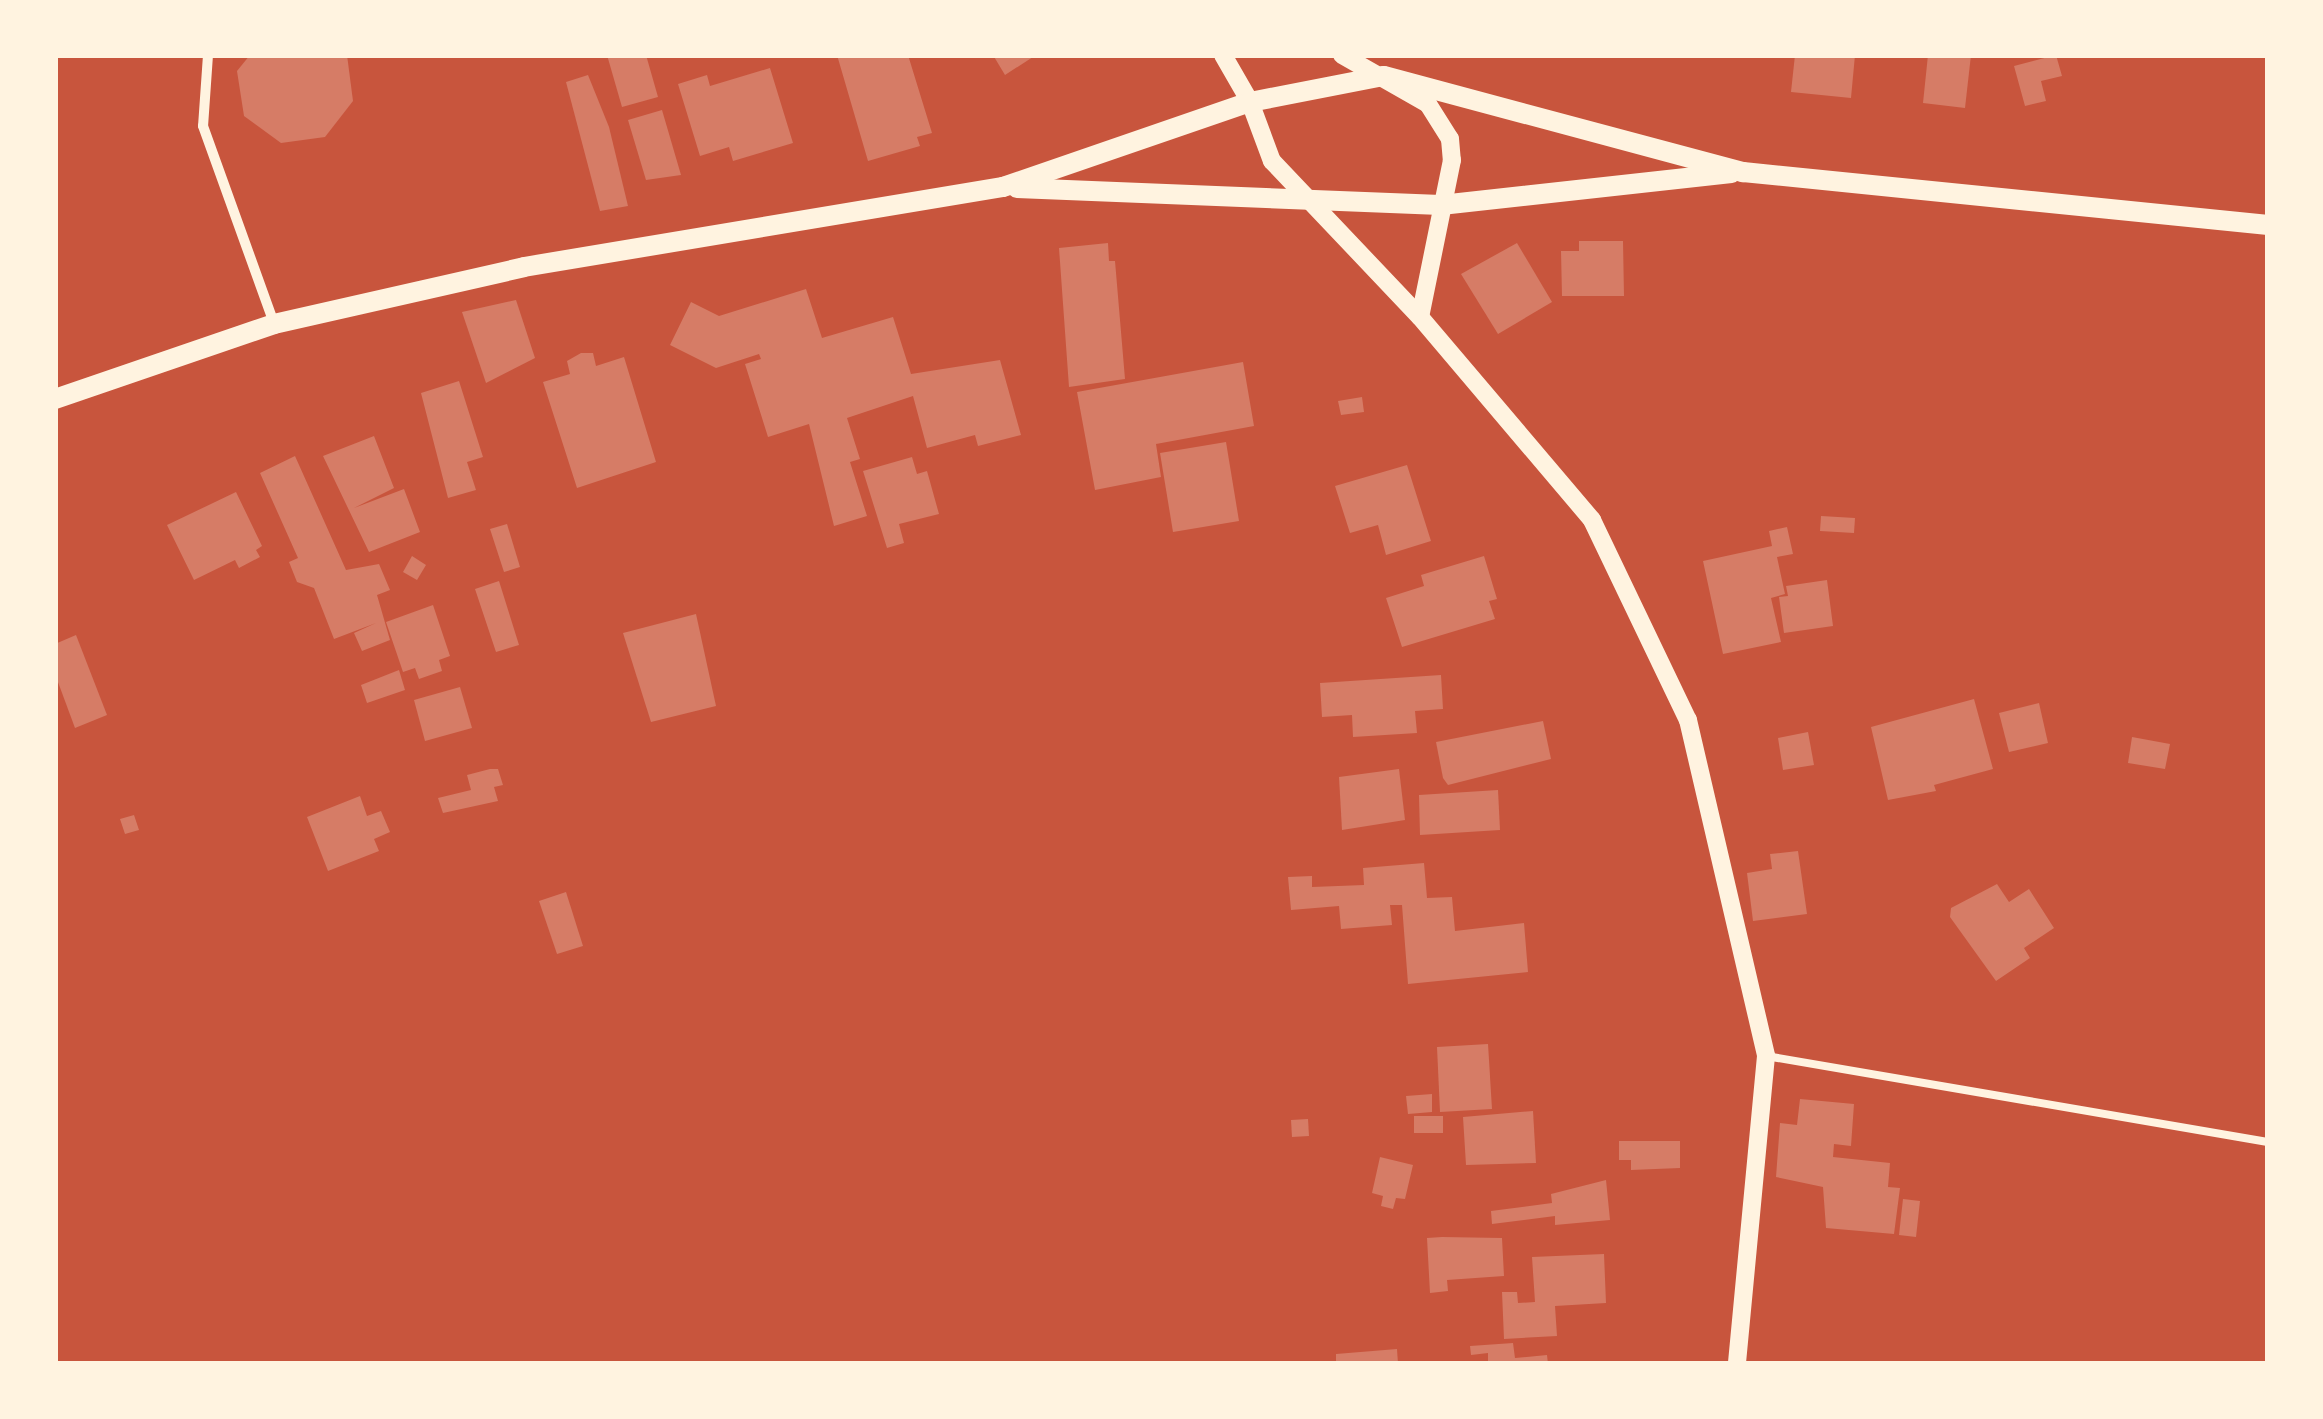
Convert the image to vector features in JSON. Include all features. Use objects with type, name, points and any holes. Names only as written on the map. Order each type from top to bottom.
[{"type":"main road","points":[[55,399],[274,324],[524,267],[1004,188],[1250,102],[1384,76],[1743,172],[2268,225]]},
{"type":"main road","points":[[1004,188],[1308,203],[1441,205],[1743,172]]},
{"type":"street","points":[[208,55],[203,126],[274,324]]},
{"type":"street","points":[[1224,55],[1250,102],[1272,161],[1420,318],[1592,520],[1688,720],[1766,1056],[1737,1364]]},
{"type":"street","points":[[1342,55],[1384,76],[1442,120],[1452,160],[1420,318]]},
{"type":"lane","points":[[1766,1056],[2268,1142]]},
{"type":"building","points":[[250,55],[347,55],[353,101],[325,137],[281,143],[244,116],[237,71]]},
{"type":"building","points":[[607,55],[646,55],[658,97],[622,107]]},
{"type":"building","points":[[837,55],[908,55],[932,133],[917,137],[920,146],[868,161]]},
{"type":"building","points":[[993,55],[1036,55],[1005,75]]},
{"type":"building","points":[[1795,55],[1855,55],[1851,98],[1791,92]]},
{"type":"building","points":[[1928,55],[1971,55],[1965,108],[1923,103]]},
{"type":"building","points":[[2056,55],[2062,76],[2041,81],[2046,101],[2025,106],[2014,66]]},
{"type":"building","points":[[770,68],[793,143],[733,161],[729,147],[700,156],[678,84],[707,75],[710,86]]},
{"type":"building","points":[[588,75],[609,127],[628,206],[600,211],[566,82]]},
{"type":"building","points":[[662,110],[681,175],[646,180],[628,120]]},
{"type":"building","points":[[1579,241],[1623,241],[1624,296],[1562,296],[1561,251],[1579,251]]},
{"type":"building","points":[[1108,243],[1109,261],[1115,261],[1125,379],[1069,387],[1059,248]]},
{"type":"building","points":[[1517,243],[1552,302],[1498,334],[1461,274]]},
{"type":"building","points":[[806,289],[822,338],[893,317],[911,374],[1000,360],[1021,435],[978,446],[975,435],[927,448],[913,396],[847,418],[860,459],[850,462],[867,516],[834,526],[809,424],[768,437],[745,364],[761,359],[759,354],[716,368],[670,345],[691,302],[719,316]]},
{"type":"building","points":[[516,300],[535,358],[486,383],[462,312]]},
{"type":"building","points":[[581,353],[593,353],[596,366],[624,357],[656,462],[577,488],[543,382],[570,374],[567,361]]},
{"type":"building","points":[[1243,362],[1254,426],[1156,444],[1161,477],[1095,490],[1077,392]]},
{"type":"building","points":[[459,381],[483,457],[467,462],[476,490],[448,498],[421,393]]},
{"type":"building","points":[[1362,397],[1364,412],[1341,415],[1338,401]]},
{"type":"building","points":[[374,436],[394,488],[354,508],[404,489],[420,532],[369,552],[323,456]]},
{"type":"building","points":[[1226,442],[1239,521],[1173,532],[1160,453]]},
{"type":"building","points":[[295,456],[346,570],[379,564],[390,590],[377,595],[390,640],[362,651],[354,633],[376,623],[334,639],[314,588],[297,582],[289,562],[298,558],[260,473]]},
{"type":"building","points":[[912,457],[917,474],[927,471],[939,514],[899,524],[904,543],[887,548],[863,471]]},
{"type":"building","points":[[1407,465],[1431,541],[1386,555],[1378,525],[1350,533],[1335,486]]},
{"type":"building","points":[[236,492],[262,546],[256,550],[260,557],[239,568],[235,560],[194,580],[167,525]]},
{"type":"building","points":[[1821,516],[1855,518],[1854,533],[1820,531]]},
{"type":"building","points":[[507,524],[520,567],[504,572],[490,529]]},
{"type":"building","points":[[1787,527],[1793,554],[1777,557],[1785,594],[1771,598],[1781,642],[1723,654],[1703,561],[1772,546],[1769,531]]},
{"type":"building","points":[[412,556],[426,565],[417,580],[403,572]]},
{"type":"building","points":[[1484,556],[1497,599],[1489,601],[1495,619],[1402,647],[1386,598],[1424,586],[1421,575]]},
{"type":"building","points":[[1827,580],[1833,626],[1784,633],[1779,597],[1788,596],[1786,586]]},
{"type":"building","points":[[499,581],[519,645],[496,652],[475,589]]},
{"type":"building","points":[[433,605],[450,656],[439,660],[442,671],[419,679],[415,668],[403,672],[386,622]]},
{"type":"building","points":[[696,614],[716,706],[651,722],[623,633]]},
{"type":"building","points":[[76,635],[107,715],[75,728],[55,674],[55,644]]},
{"type":"building","points":[[399,670],[405,690],[367,703],[361,685]]},
{"type":"building","points":[[1441,675],[1443,709],[1415,711],[1417,733],[1353,737],[1352,715],[1322,717],[1320,683]]},
{"type":"building","points":[[460,687],[472,728],[425,741],[414,700]]},
{"type":"building","points":[[1974,699],[1993,769],[1934,785],[1936,791],[1888,800],[1871,727]]},
{"type":"building","points":[[2039,703],[2048,743],[2009,752],[1999,713]]},
{"type":"building","points":[[1543,721],[1551,759],[1448,785],[1443,778],[1436,742]]},
{"type":"building","points":[[1808,732],[1814,765],[1783,770],[1778,738]]},
{"type":"building","points":[[2132,737],[2170,744],[2165,769],[2128,763]]},
{"type":"building","points":[[498,769],[503,785],[494,787],[498,801],[443,813],[438,798],[471,790],[467,775]]},
{"type":"building","points":[[1399,769],[1405,820],[1342,830],[1339,777]]},
{"type":"building","points":[[1498,790],[1500,830],[1420,835],[1419,795]]},
{"type":"building","points":[[360,796],[367,816],[381,811],[390,832],[374,839],[379,851],[328,871],[307,817]]},
{"type":"building","points":[[134,815],[139,830],[125,834],[120,819]]},
{"type":"building","points":[[1798,851],[1807,914],[1753,921],[1747,873],[1772,869],[1770,854]]},
{"type":"building","points":[[1424,863],[1427,898],[1452,897],[1455,931],[1524,923],[1528,972],[1408,984],[1402,905],[1390,905],[1392,925],[1341,929],[1339,906],[1291,910],[1288,877],[1312,876],[1312,887],[1364,885],[1363,868]]},
{"type":"building","points":[[1997,884],[2009,902],[2029,889],[2054,928],[2024,948],[2030,958],[1996,981],[1950,917],[1951,908]]},
{"type":"building","points":[[566,892],[583,946],[557,954],[539,901]]},
{"type":"building","points":[[1488,1044],[1492,1109],[1440,1112],[1437,1047]]},
{"type":"building","points":[[1432,1094],[1432,1112],[1408,1114],[1406,1096]]},
{"type":"building","points":[[1800,1099],[1854,1104],[1851,1146],[1834,1144],[1833,1157],[1890,1163],[1888,1187],[1900,1188],[1894,1234],[1826,1228],[1823,1187],[1776,1177],[1780,1123],[1797,1125]]},
{"type":"building","points":[[1533,1111],[1536,1163],[1466,1165],[1463,1117]]},
{"type":"building","points":[[1414,1116],[1443,1116],[1443,1133],[1414,1133]]},
{"type":"building","points":[[1308,1119],[1309,1136],[1292,1137],[1291,1120]]},
{"type":"building","points":[[1619,1141],[1680,1141],[1680,1168],[1631,1170],[1631,1160],[1619,1160]]},
{"type":"building","points":[[1380,1157],[1413,1165],[1405,1199],[1396,1198],[1393,1209],[1381,1206],[1383,1196],[1372,1193]]},
{"type":"building","points":[[1606,1180],[1610,1220],[1555,1225],[1555,1216],[1492,1224],[1491,1211],[1552,1203],[1551,1194]]},
{"type":"building","points":[[1903,1199],[1920,1201],[1916,1237],[1899,1235]]},
{"type":"building","points":[[1427,1238],[1502,1238],[1504,1276],[1447,1280],[1448,1291],[1430,1293]]},
{"type":"building","points":[[1604,1254],[1606,1303],[1555,1306],[1557,1336],[1504,1339],[1502,1292],[1517,1292],[1518,1303],[1535,1302],[1532,1257]]},
{"type":"building","points":[[1513,1343],[1515,1358],[1547,1355],[1548,1364],[1488,1364],[1488,1353],[1471,1355],[1470,1346]]},
{"type":"building","points":[[1397,1349],[1398,1364],[1336,1364],[1336,1354]]}]
